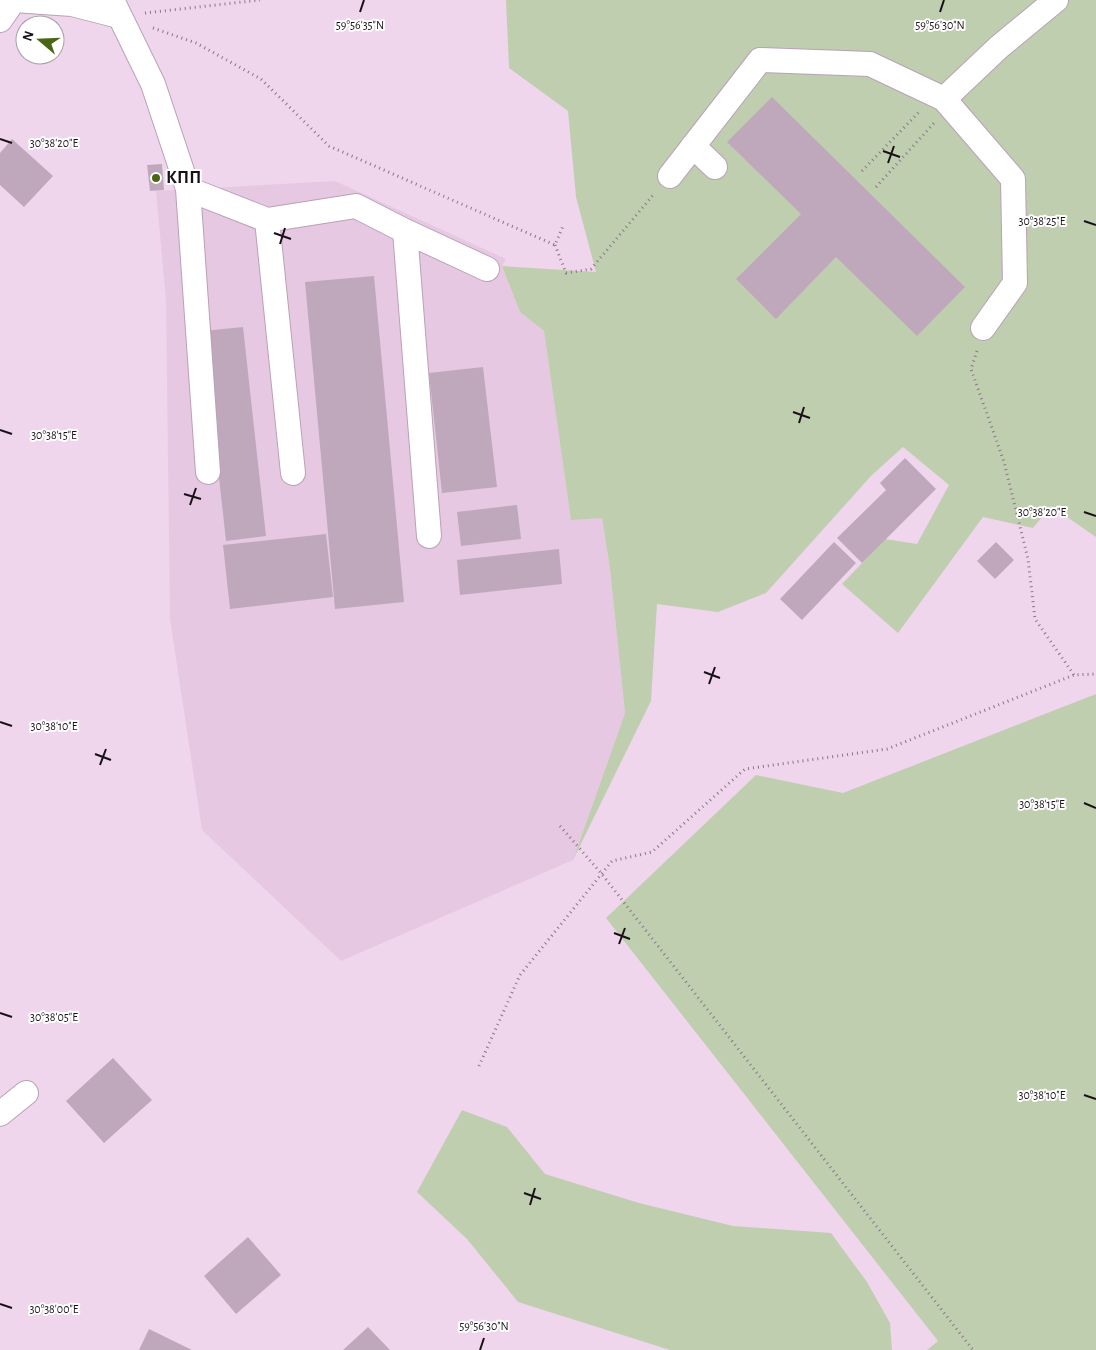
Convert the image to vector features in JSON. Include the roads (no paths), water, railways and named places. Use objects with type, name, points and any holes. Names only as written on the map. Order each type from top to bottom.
[{"type":"street","points":[[0,20],[14,0],[115,8],[153,84],[188,189],[208,472]]},
{"type":"street","points":[[944,99],[999,48],[1056,0]]},
{"type":"street","points":[[670,176],[760,60],[870,64],[944,99],[1013,180],[1015,283],[984,328]]},
{"type":"street","points":[[692,146],[715,167]]},
{"type":"street","points":[[188,189],[267,220],[356,206],[488,269]]},
{"type":"street","points":[[267,220],[293,473]]},
{"type":"street","points":[[405,231],[428,536]]},
{"type":"street","points":[[0,1114],[26,1093]]},
{"type":"place","name":"КПП","points":[[156,178]]}]
